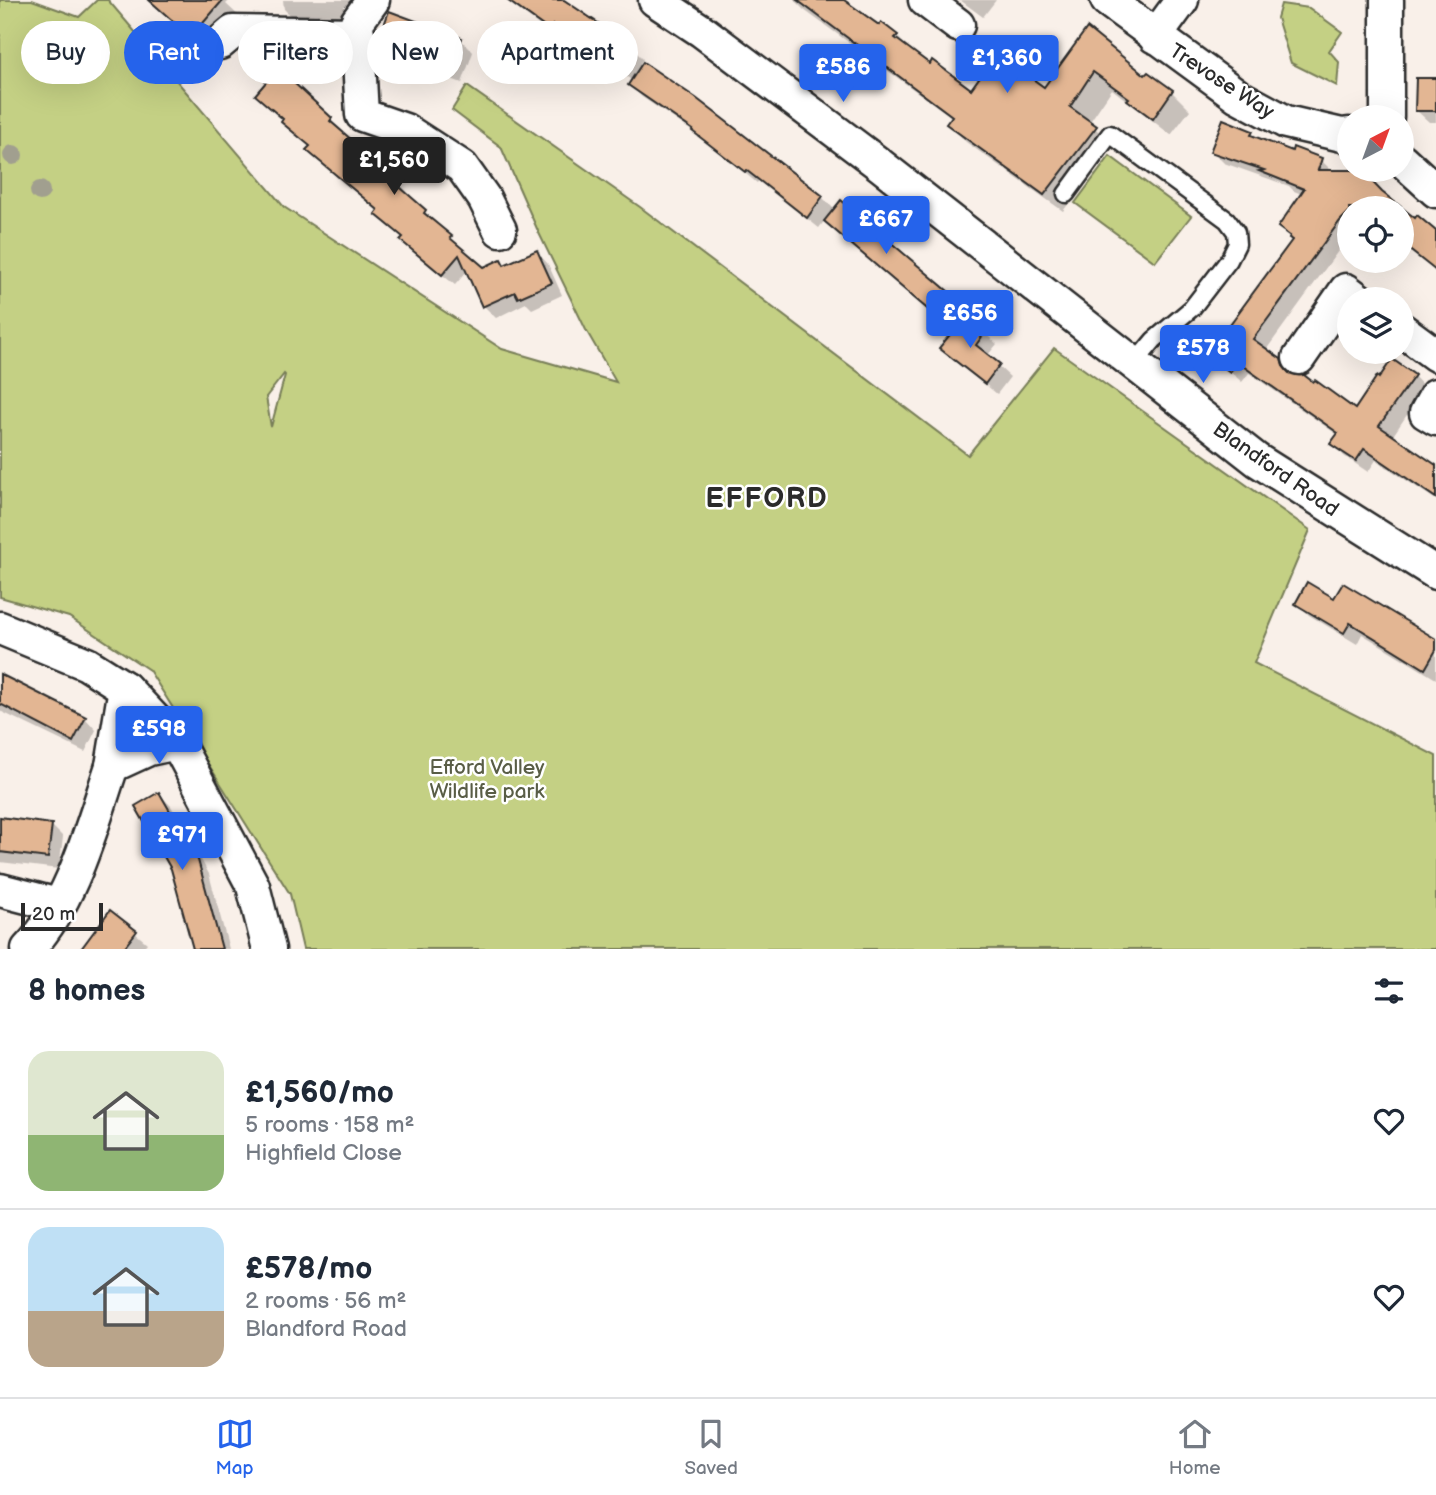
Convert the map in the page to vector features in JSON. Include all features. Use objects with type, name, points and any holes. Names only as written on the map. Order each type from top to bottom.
[{"type":"street","points":[[373,0],[358,22],[362,116],[405,130],[462,167],[484,198],[500,230]]},
{"type":"street","name":"Blandford Road","points":[[654,0],[702,32],[997,254],[1257,460],[1436,573]]},
{"type":"street","points":[[925,0],[958,25]]},
{"type":"street","name":"Trevose Way","points":[[1107,0],[1237,96],[1286,122],[1337,134]]},
{"type":"street","points":[[1155,37],[1182,0]]},
{"type":"street","points":[[1387,0],[1387,105]]},
{"type":"street","points":[[224,40],[233,32],[358,34]]},
{"type":"street","points":[[1414,171],[1436,191]]},
{"type":"street","points":[[1299,358],[1337,303]]},
{"type":"street","points":[[1414,339],[1436,355]]},
{"type":"street","points":[[1436,396],[1426,413],[1436,419]]},
{"type":"street","points":[[0,628],[87,664],[125,688],[177,743],[253,886],[269,949]]},
{"type":"street","points":[[28,949],[44,933],[81,858],[112,766],[125,688]]},
{"type":"street","points":[[112,766],[149,749],[177,743]]},
{"type":"street","points":[[0,890],[58,905]]},
{"type":"lane","points":[[1066,194],[1110,134],[1227,220],[1236,232],[1237,244],[1229,260],[1205,293],[1192,308],[1154,340],[1134,364]]},
{"type":"green space","name":"Efford Valley Wildlife park","points":[[0,0],[32,0],[79,17],[97,0],[108,0],[126,21],[124,84],[179,84],[284,207],[502,349],[616,382],[586,330],[501,147],[452,110],[467,86],[640,207],[968,455],[1054,348],[1310,530],[1254,663],[1436,756],[1436,949],[303,949],[290,894],[149,670],[69,617],[0,597]],"holes":[[[284,374],[285,375],[271,427],[266,397]]]},
{"type":"green space","points":[[1281,4],[1309,8],[1342,32],[1329,51],[1339,62],[1337,86],[1291,63],[1277,18]]},
{"type":"green space","points":[[1110,156],[1191,216],[1155,262],[1075,203]]},
{"type":"building","points":[[149,0],[223,0],[205,21],[173,21]]},
{"type":"building","points":[[507,0],[564,0],[595,21],[536,21]]},
{"type":"building","points":[[797,0],[844,0],[879,25],[881,22],[898,35],[895,38],[930,64],[932,60],[971,89],[997,53],[1044,87],[1087,28],[1145,75],[1148,72],[1173,90],[1153,119],[1093,72],[1070,107],[1097,126],[1044,195],[946,124],[952,116]]},
{"type":"building","points":[[389,11],[416,21],[385,21]]},
{"type":"building","points":[[643,62],[696,98],[823,196],[807,218],[693,130],[628,85],[638,84],[638,70]]},
{"type":"building","points":[[1416,78],[1436,78],[1436,111],[1415,111]]},
{"type":"building","points":[[264,84],[295,84],[332,118],[330,121],[397,179],[394,182],[426,210],[424,213],[484,267],[501,259],[504,265],[537,250],[552,283],[518,298],[515,292],[482,307],[459,255],[442,275],[400,240],[403,237],[375,214],[378,210],[306,150],[310,146],[281,122],[283,119],[255,95]]},
{"type":"building","points":[[1223,119],[1253,131],[1251,135],[1292,151],[1293,147],[1322,158],[1318,170],[1337,170],[1337,182],[1372,182],[1387,196],[1337,196],[1337,225],[1253,339],[1281,359],[1289,373],[1304,375],[1313,382],[1315,380],[1355,409],[1377,376],[1379,378],[1389,364],[1399,364],[1415,375],[1379,426],[1436,465],[1436,498],[1364,449],[1356,461],[1330,444],[1338,433],[1237,362],[1230,372],[1205,353],[1217,338],[1219,339],[1292,240],[1278,227],[1304,189],[1259,171],[1264,170],[1210,152]]},
{"type":"building","points":[[841,200],[949,292],[932,313],[824,221]]},
{"type":"building","points":[[1417,215],[1436,231],[1436,271],[1414,254],[1414,217]]},
{"type":"building","points":[[966,315],[986,331],[976,345],[1000,364],[985,384],[939,348]]},
{"type":"building","points":[[1307,582],[1334,598],[1343,583],[1436,639],[1436,650],[1425,669],[1350,623],[1344,633],[1295,604]]},
{"type":"building","points":[[0,674],[86,717],[73,742],[0,704]]},
{"type":"building","points":[[159,792],[198,860],[222,949],[193,949],[171,869],[135,806]]},
{"type":"building","points":[[0,817],[52,824],[48,858],[0,852]]},
{"type":"building","points":[[110,910],[137,931],[123,949],[81,949]]},
{"type":"district","name":"EFFORD","points":[[767,497]]}]
